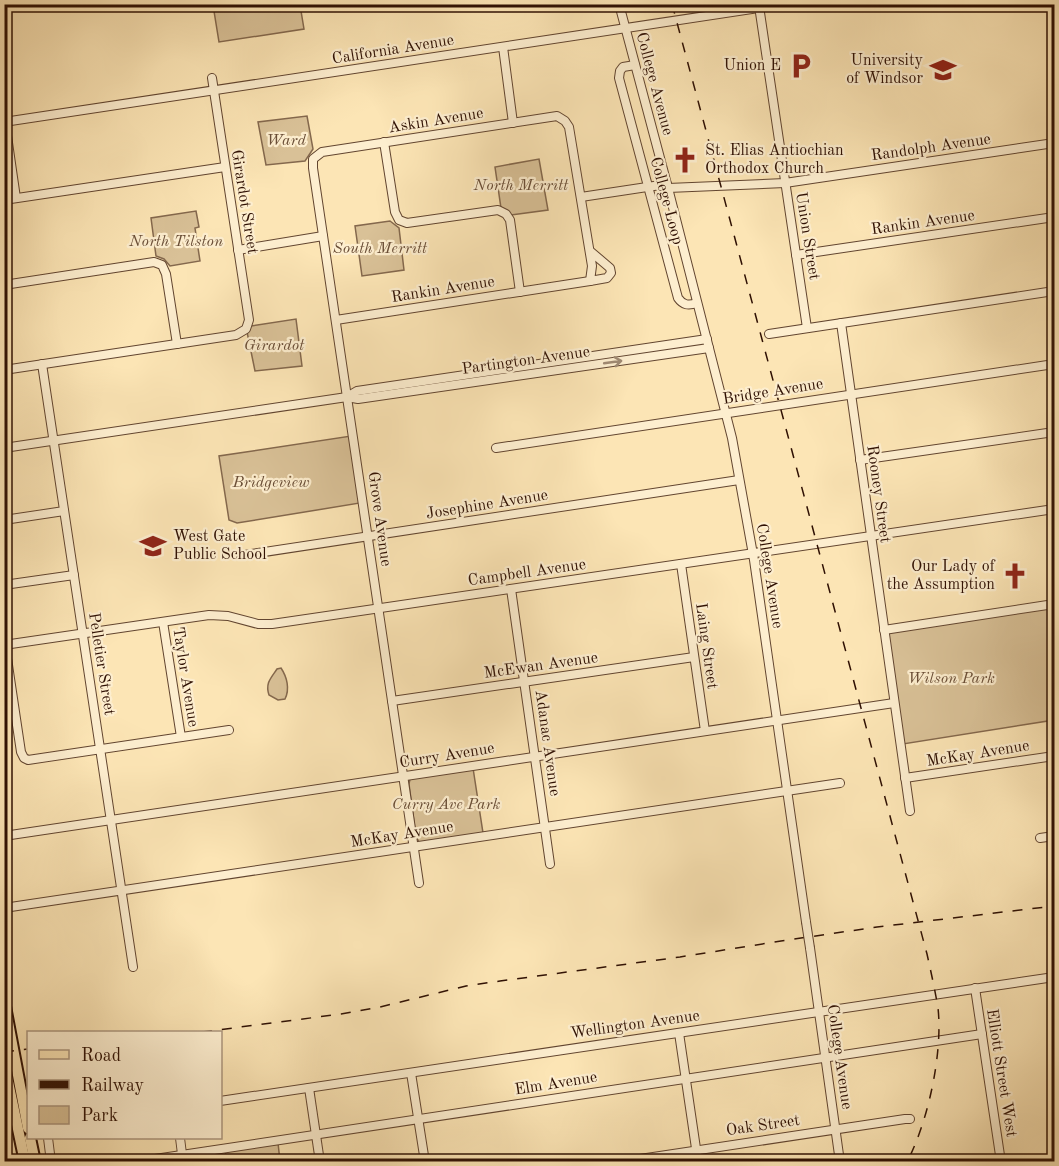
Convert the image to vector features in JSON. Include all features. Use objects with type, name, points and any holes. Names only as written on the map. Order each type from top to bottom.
[{"type":"main road","points":[[4,1001],[27,1123]]},
{"type":"main road","points":[[4,1063],[25,1161]]},
{"type":"main road","points":[[30,1139],[35,1161]]},
{"type":"street","name":"College Avenue","points":[[619,4],[726,413],[753,553],[840,1161]]},
{"type":"street","name":"California Avenue","points":[[5,122],[759,6],[785,4]]},
{"type":"street","name":"Union Street","points":[[759,6],[807,328]]},
{"type":"street","points":[[503,47],[513,123]]},
{"type":"street","name":"College Loop","points":[[635,64],[623,67],[620,71],[620,78],[678,297],[686,305],[697,303]]},
{"type":"street","name":"Girardot Street","points":[[177,344],[236,335],[246,329],[249,320],[212,78]]},
{"type":"street","name":"Askin Avenue","points":[[313,159],[322,152],[557,116],[569,127],[581,197]]},
{"type":"street","points":[[5,122],[16,198]]},
{"type":"street","points":[[384,142],[395,212],[399,220],[407,223],[498,210],[506,214],[510,220],[520,292]]},
{"type":"street","name":"Randolph Avenue","points":[[581,197],[649,187],[785,183],[1054,143]]},
{"type":"street","name":"Grove Avenue","points":[[313,159],[419,884]]},
{"type":"street","points":[[4,200],[225,167]]},
{"type":"street","points":[[581,197],[592,266],[590,281],[607,278],[611,273],[610,268],[590,251]]},
{"type":"street","name":"Rankin Avenue","points":[[796,255],[1054,217]]},
{"type":"street","points":[[238,250],[323,236]]},
{"type":"street","points":[[4,285],[154,262],[162,265],[166,274],[177,344],[4,370]]},
{"type":"street","name":"Rankin Avenue","points":[[336,320],[590,281]]},
{"type":"street","points":[[769,334],[1054,291]]},
{"type":"street","name":"Rooney Street","points":[[841,323],[910,811]]},
{"type":"street","name":"Partington Avenue","points":[[4,448],[347,397],[357,391],[708,343]]},
{"type":"street","name":"Pelletier Street","points":[[42,364],[133,967]]},
{"type":"street","name":"Bridge Avenue","points":[[496,448],[1054,364]]},
{"type":"street","points":[[860,460],[1054,432]]},
{"type":"street","name":"Josephine Avenue","points":[[238,556],[739,480]]},
{"type":"street","name":"Campbell Avenue","points":[[5,645],[209,615],[228,616],[258,624],[272,624],[1054,509]]},
{"type":"street","points":[[4,520],[64,511]]},
{"type":"street","name":"Laing Street","points":[[681,564],[705,731]]},
{"type":"street","points":[[4,585],[74,575]]},
{"type":"street","name":"Adanac Avenue","points":[[511,589],[550,864]]},
{"type":"street","points":[[884,630],[1054,604]]},
{"type":"street","name":"Taylor Avenue","points":[[163,622],[181,737]]},
{"type":"street","points":[[5,645],[21,752],[28,760],[229,730]]},
{"type":"street","name":"McEwan Avenue","points":[[392,701],[694,657]]},
{"type":"street","name":"Curry Avenue","points":[[4,837],[894,703]]},
{"type":"street","name":"McKay Avenue","points":[[905,778],[1054,756]]},
{"type":"street","name":"McKay Avenue","points":[[4,908],[840,783]]},
{"type":"street","points":[[1040,838],[1054,836]]},
{"type":"street","name":"Wellington Avenue","points":[[222,1101],[1054,977]]},
{"type":"street","name":"Elliott Street West","points":[[975,988],[1001,1161]]},
{"type":"street","points":[[679,1033],[698,1161]]},
{"type":"street","name":"Elm Avenue","points":[[135,1161],[183,1158],[316,1134],[982,1034]]},
{"type":"street","points":[[411,1072],[425,1161]]},
{"type":"street","points":[[309,1088],[320,1161]]},
{"type":"street","name":"Oak Street","points":[[620,1161],[910,1119]]},
{"type":"street","points":[[48,1139],[51,1161]]},
{"type":"street","points":[[180,1139],[183,1158]]},
{"type":"green space","points":[[213,5],[300,5],[304,29],[219,42]]},
{"type":"green space","name":"Ward","points":[[307,116],[313,149],[305,161],[266,165],[258,122]]},
{"type":"green space","name":"North Merritt","points":[[539,159],[548,210],[511,215],[501,208],[495,167]]},
{"type":"green space","name":"North Tilston","points":[[196,211],[199,227],[195,228],[200,261],[170,266],[164,259],[156,256],[151,218]]},
{"type":"green space","name":"South Merritt","points":[[390,221],[399,228],[404,270],[362,276],[355,226]]},
{"type":"green space","name":"Girardot","points":[[296,319],[302,366],[255,371],[247,332],[251,326]]},
{"type":"green space","name":"Bridgeview","points":[[351,436],[360,503],[237,523],[229,520],[219,456]]},
{"type":"green space","name":"Wilson Park","points":[[1054,607],[1054,720],[903,744],[887,633]]},
{"type":"green space","points":[[281,668],[288,687],[285,699],[278,700],[269,695],[268,687],[277,669]]},
{"type":"green space","name":"Curry Ave Park","points":[[473,768],[483,833],[419,842],[416,837],[410,779]]},
{"type":"green space","points":[[278,1143],[280,1161],[227,1161],[225,1151]]},
{"type":"railway","points":[[672,4],[927,954],[934,988],[939,1026],[936,1066],[927,1108],[915,1146],[907,1162]]},
{"type":"railway","points":[[210,1031],[341,1014],[466,986],[877,927],[1054,906]]},
{"type":"railway","points":[[4,1052],[27,1049]]},
{"type":"place","name":"Union E","points":[[801,66]]},
{"type":"place","name":"University of Windsor","points":[[943,70]]},
{"type":"place","name":"St. Elias Antiochian Orthodox Church","points":[[685,160]]},
{"type":"place","name":"West Gate Public School","points":[[153,546]]},
{"type":"place","name":"Our Lady of the Assumption","points":[[1015,576]]}]
